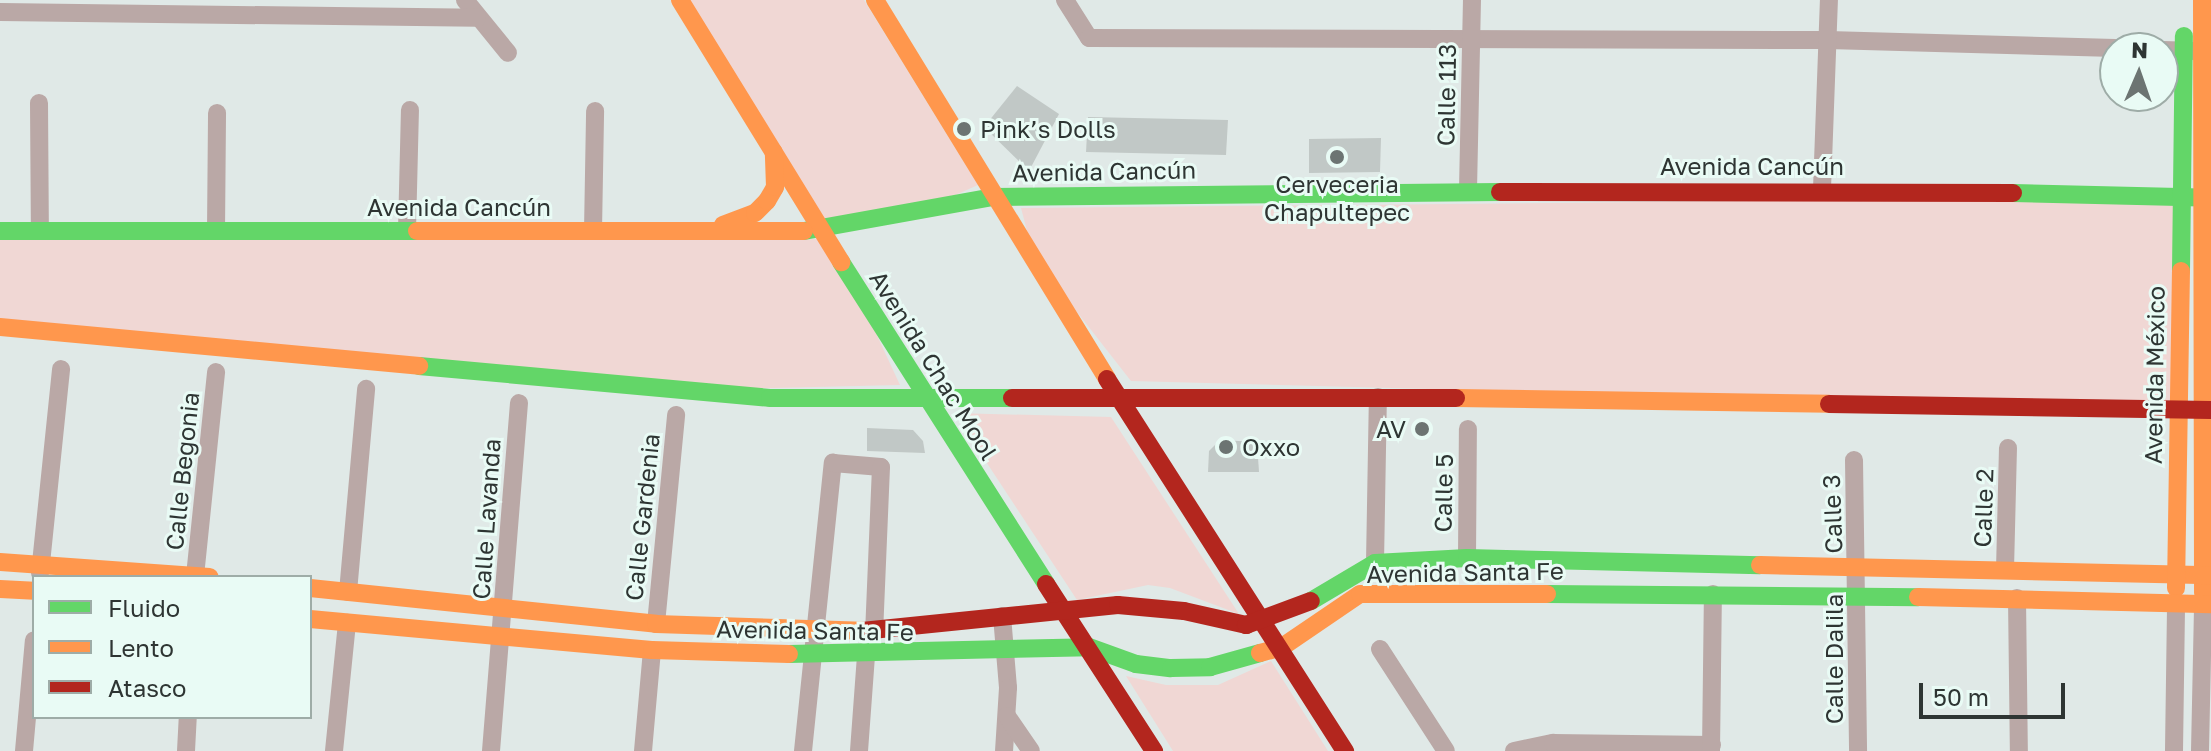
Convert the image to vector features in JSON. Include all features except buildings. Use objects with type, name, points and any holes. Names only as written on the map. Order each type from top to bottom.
[{"type":"main road","name":"Avenida Chac Mool","points":[[680,0],[925,399],[1154,751]]},
{"type":"main road","points":[[875,0],[1120,400],[1138,420],[1345,751]]},
{"type":"main road","name":"Avenida México","points":[[2176,603],[2176,409],[2182,197],[2196,4]]},
{"type":"main road","name":"Avenida México","points":[[2193,50],[2206,198],[2207,604]]},
{"type":"main road","points":[[710,231],[755,213],[767,201],[775,187],[774,151]]},
{"type":"main road","name":"Avenida Cancún","points":[[0,231],[823,231],[993,197],[1468,190],[1822,189],[2206,198]]},
{"type":"main road","points":[[0,327],[770,398],[1143,400],[1378,397],[2207,410]]},
{"type":"main road","points":[[1138,420],[1143,400]]},
{"type":"main road","name":"Avenida Santa Fe","points":[[312,588],[656,624],[874,631],[1064,610],[1152,606],[1217,622],[1264,620],[1299,608],[1375,563],[1467,558],[2207,574]]},
{"type":"main road","points":[[0,562],[40,571],[170,575]]},
{"type":"main road","points":[[0,589],[32,591]]},
{"type":"main road","name":"Avenida Santa Fe","points":[[312,619],[652,650],[866,656],[1089,647],[1136,664],[1171,668],[1210,667],[1282,647],[1360,594],[1857,595],[2207,604]]},
{"type":"street","points":[[465,0],[508,53]]},
{"type":"street","points":[[1065,0],[1089,38],[1828,40],[2099,48]]},
{"type":"street","name":"Calle 113","points":[[1468,190],[1472,0]]},
{"type":"street","points":[[1822,189],[1829,0]]},
{"type":"street","points":[[0,12],[477,18]]},
{"type":"street","points":[[2179,50],[2193,50]]},
{"type":"street","points":[[39,103],[40,231]]},
{"type":"street","points":[[407,231],[410,110]]},
{"type":"street","points":[[593,231],[595,111]]},
{"type":"street","points":[[216,231],[217,113]]},
{"type":"street","points":[[40,571],[61,369]]},
{"type":"street","name":"Calle Begonia","points":[[202,575],[216,372]]},
{"type":"street","points":[[348,592],[366,389]]},
{"type":"street","points":[[1375,563],[1378,397]]},
{"type":"street","name":"Calle Lavanda","points":[[491,751],[519,403]]},
{"type":"street","name":"Calle Gardenia","points":[[656,624],[676,415]]},
{"type":"street","name":"Calle 5","points":[[1467,558],[1468,429]]},
{"type":"street","name":"Calle 2","points":[[2005,570],[2008,448]]},
{"type":"street","name":"Calle 3","points":[[1854,460],[1858,566]]},
{"type":"street","points":[[803,751],[813,630],[833,463],[881,467],[874,631]]},
{"type":"street","name":"Calle Dalila","points":[[1858,566],[1858,751]]},
{"type":"street","points":[[1514,751],[1539,748],[1712,748],[1713,594]]},
{"type":"street","points":[[2017,598],[2019,751]]},
{"type":"street","name":"Avenida México","points":[[2174,751],[2176,603]]},
{"type":"street","name":"Avenida México","points":[[2200,751],[2207,604]]},
{"type":"street","points":[[1002,616],[1007,651],[1004,751]]},
{"type":"street","points":[[334,751],[347,623]]},
{"type":"street","points":[[1380,649],[1446,751]]},
{"type":"street","points":[[643,751],[652,650]]},
{"type":"street","points":[[859,751],[866,656]]},
{"type":"street","points":[[24,751],[32,662]]},
{"type":"street","points":[[1007,716],[1031,751]]},
{"type":"street","points":[[186,751],[188,719]]},
{"type":"shaded area","points":[[686,0],[864,0],[978,185],[926,208],[826,222]]},
{"type":"shaded area","points":[[2182,197],[2176,409],[1131,381],[1034,257],[1021,208]]},
{"type":"shaded area","points":[[0,231],[819,239],[849,275],[900,385],[681,390],[0,327]]},
{"type":"shaded area","points":[[954,413],[1111,417],[1239,614],[1170,588],[1148,585],[1077,600]]},
{"type":"shaded area","points":[[1271,661],[1328,751],[1173,751],[1126,676],[1166,685],[1218,685]]},
{"type":"traffic: fast","points":[[2181,271],[2184,36]]},
{"type":"traffic: fast","points":[[804,231],[993,197],[1500,192]]},
{"type":"traffic: fast","points":[[2013,193],[2211,198]]},
{"type":"traffic: fast","points":[[0,231],[417,231]]},
{"type":"traffic: fast","points":[[841,262],[1046,584]]},
{"type":"traffic: fast","points":[[419,366],[770,398],[1012,398]]},
{"type":"traffic: fast","points":[[1311,601],[1375,563],[1467,558],[1760,565]]},
{"type":"traffic: fast","points":[[1547,594],[1918,597]]},
{"type":"traffic: fast","points":[[789,654],[1089,647],[1136,664],[1171,668],[1210,667],[1260,653]]},
{"type":"traffic: slow","points":[[680,0],[841,262]]},
{"type":"traffic: slow","points":[[875,0],[1107,379]]},
{"type":"traffic: slow","points":[[2202,0],[2203,593]]},
{"type":"traffic: slow","points":[[723,225],[755,213],[767,201],[775,187],[774,152]]},
{"type":"traffic: slow","points":[[417,231],[804,231]]},
{"type":"traffic: slow","points":[[2176,588],[2181,271]]},
{"type":"traffic: slow","points":[[0,327],[419,366]]},
{"type":"traffic: slow","points":[[1456,398],[1829,404]]},
{"type":"traffic: slow","points":[[0,562],[181,575]]},
{"type":"traffic: slow","points":[[1760,565],[2211,575]]},
{"type":"traffic: slow","points":[[312,588],[656,624],[862,631]]},
{"type":"traffic: slow","points":[[0,589],[32,591]]},
{"type":"traffic: slow","points":[[1260,653],[1282,647],[1360,594],[1547,594]]},
{"type":"traffic: slow","points":[[1918,597],[2211,604]]},
{"type":"traffic: slow","points":[[312,619],[652,650],[789,654]]},
{"type":"traffic: jam","points":[[1500,192],[2013,193]]},
{"type":"traffic: jam","points":[[1107,379],[1345,751]]},
{"type":"traffic: jam","points":[[1012,398],[1456,398]]},
{"type":"traffic: jam","points":[[1829,404],[2211,410]]},
{"type":"traffic: jam","points":[[1046,584],[1154,751]]},
{"type":"traffic: jam","points":[[862,631],[1118,605],[1184,611],[1246,625],[1311,601]]},
{"type":"place","name":"Pink’s Dolls","points":[[964,129]]},
{"type":"place","name":"Cerveceria Chapultepec","points":[[1337,157]]},
{"type":"place","name":"AV","points":[[1422,429]]},
{"type":"place","name":"Oxxo","points":[[1226,447]]}]
